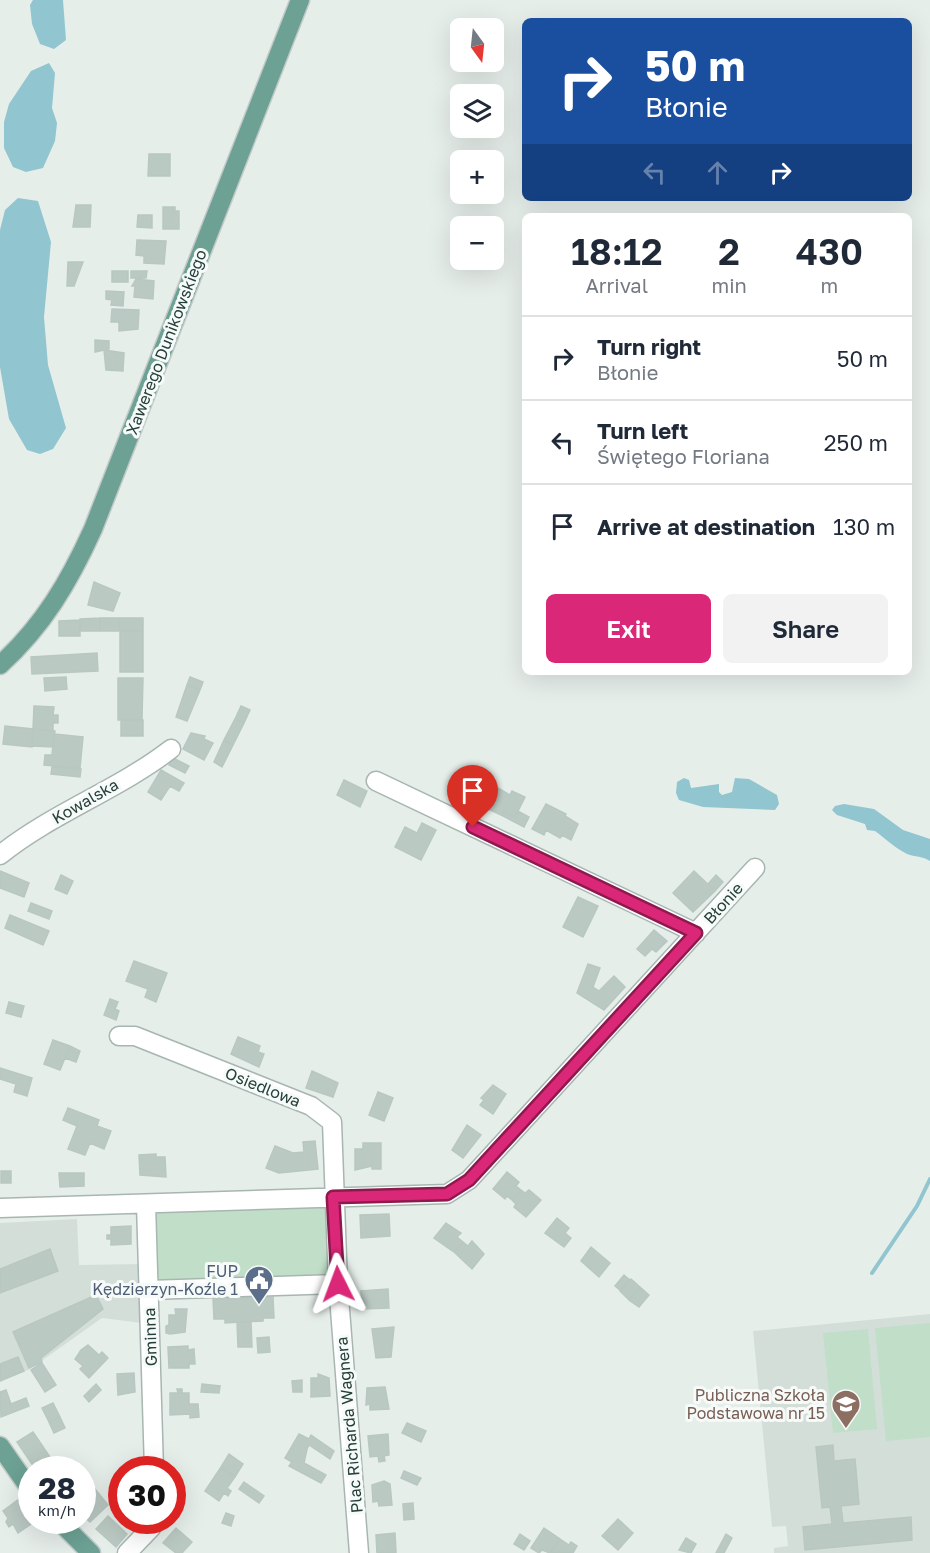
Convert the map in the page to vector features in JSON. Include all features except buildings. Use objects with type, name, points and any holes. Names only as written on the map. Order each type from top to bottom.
[{"type":"main road","name":"Xawerego Dunikowskiego","points":[[0,665],[23,645],[45,618],[77,564],[93,529],[300,0]]},
{"type":"main road","points":[[0,1446],[18,1472]]},
{"type":"main road","points":[[71,1534],[91,1553]]},
{"type":"street","name":"Kowalska","points":[[0,855],[40,827],[152,764],[171,749]]},
{"type":"street","points":[[376,781],[696,933]]},
{"type":"street","name":"Błonie","points":[[333,1197],[447,1194],[469,1180],[756,868]]},
{"type":"street","name":"Osiedlowa","points":[[119,1036],[135,1036],[311,1106],[318,1111],[332,1122],[333,1197]]},
{"type":"street","points":[[0,1208],[333,1197]]},
{"type":"street","name":"Plac Richarda Wagnera","points":[[333,1197],[359,1553]]},
{"type":"street","name":"Gminna","points":[[146,1204],[154,1456]]},
{"type":"street","points":[[149,1290],[338,1284]]},
{"type":"street","points":[[127,1553],[145,1534]]},
{"type":"shaded area","points":[[77,1219],[79,1265],[140,1264],[142,1323],[102,1318],[30,1369],[0,1382],[0,1223]]},
{"type":"shaded area","name":"Publiczna Szkoła Podstawowa nr 15","points":[[930,1314],[930,1553],[774,1553],[774,1548],[788,1546],[786,1526],[772,1527],[753,1331]]},
{"type":"green space","points":[[326,1205],[329,1279],[155,1284],[153,1217],[158,1210]]},
{"type":"green space","points":[[930,1323],[930,1437],[886,1441],[875,1328]]},
{"type":"green space","points":[[868,1329],[877,1429],[833,1433],[823,1333]]},
{"type":"water","points":[[33,0],[63,0],[66,40],[54,49],[40,44],[32,24],[30,5]]},
{"type":"water","points":[[49,63],[55,73],[52,108],[57,123],[55,141],[43,168],[26,172],[13,167],[4,148],[4,122],[9,104],[31,71]]},
{"type":"water","points":[[18,198],[38,201],[51,242],[44,317],[48,365],[66,428],[53,449],[40,454],[27,450],[9,419],[0,367],[0,230],[5,210]]},
{"type":"water","points":[[684,778],[689,780],[691,788],[719,784],[719,792],[722,795],[732,792],[735,778],[749,779],[777,795],[779,804],[775,810],[703,807],[679,800],[676,793],[677,782]]},
{"type":"water","points":[[844,804],[874,809],[903,830],[930,839],[930,861],[907,854],[875,831],[867,830],[865,824],[837,815],[832,810],[835,806]]},
{"type":"waterway","points":[[872,1273],[917,1206],[930,1179]]},
{"type":"place","name":"FUP Kędzierzyn-Koźle 1","points":[[259,1306]]},
{"type":"place","name":"Publiczna Szkoła Podstawowa nr 15","points":[[846,1430]]},
{"type":"route","points":[[338,1284],[333,1197],[447,1194],[469,1180],[696,933],[473,827]]}]
